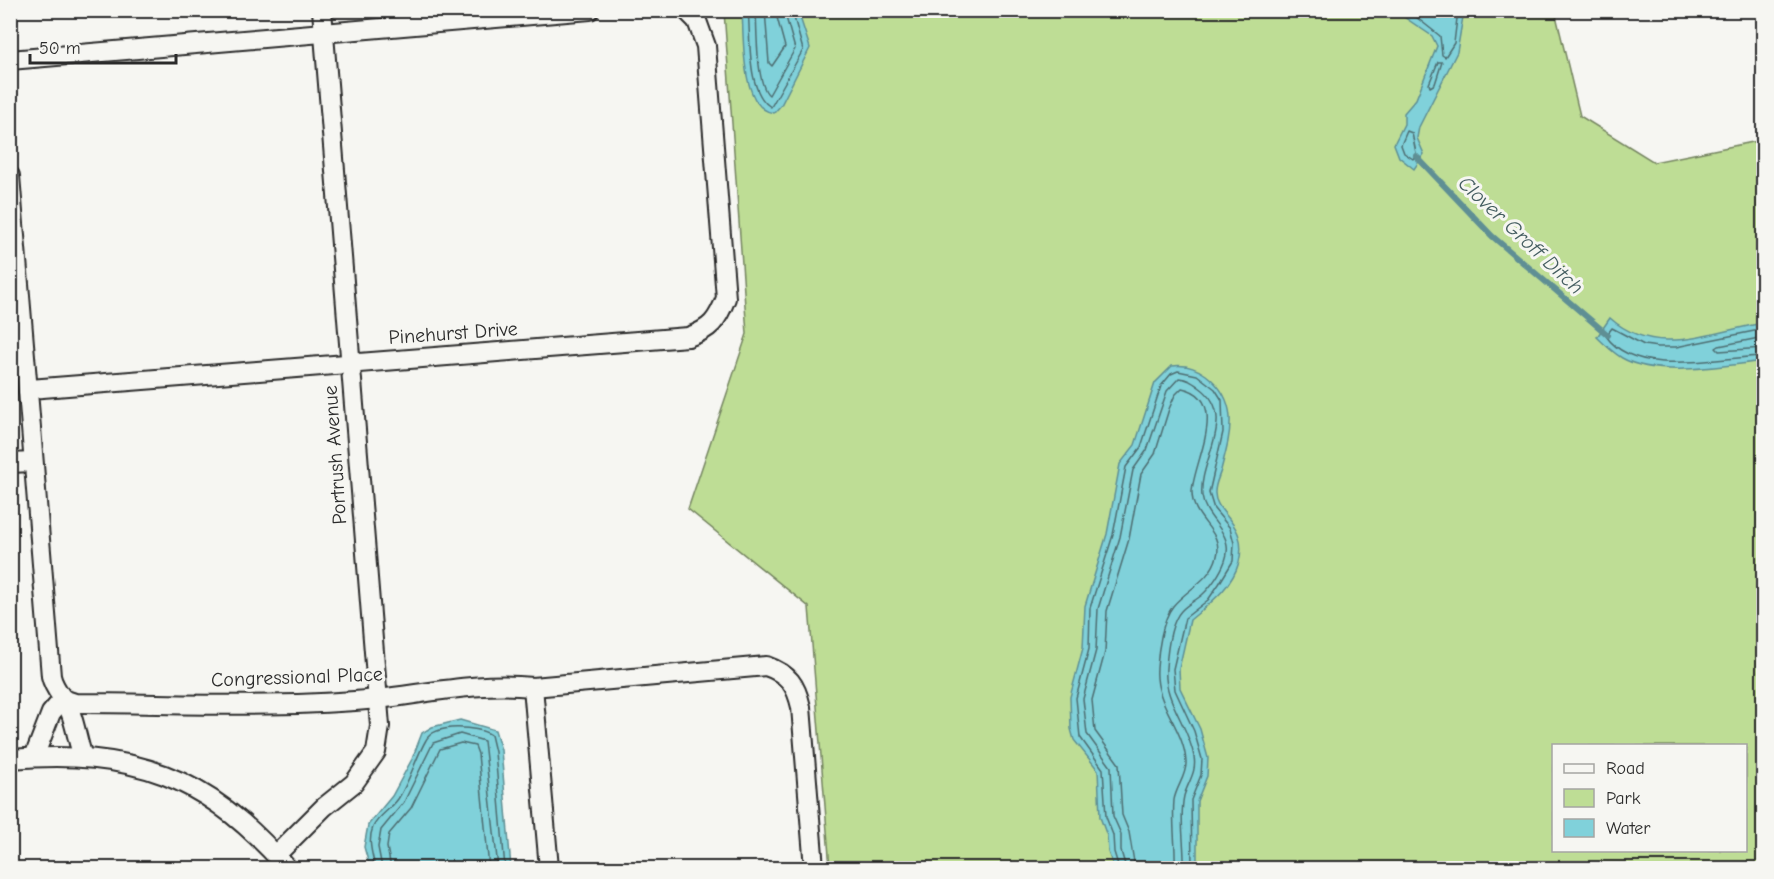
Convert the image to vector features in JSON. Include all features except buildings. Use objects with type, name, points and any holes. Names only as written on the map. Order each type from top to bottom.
[{"type":"street","name":"Portrush Avenue","points":[[282,862],[324,807],[354,783],[376,752],[380,726],[364,553],[352,363],[326,84],[322,10]]},
{"type":"street","points":[[10,60],[590,10]]},
{"type":"street","name":"Pinehurst Drive","points":[[30,389],[688,337],[702,332],[718,318],[726,298],[706,46],[697,21],[686,10]]},
{"type":"street","points":[[10,176],[17,321],[30,389],[33,462],[51,676],[53,688],[63,699],[72,715],[83,757]]},
{"type":"street","points":[[10,463],[33,462]]},
{"type":"street","name":"Congressional Place","points":[[63,699],[75,703],[378,699],[412,692],[509,684],[533,687],[766,666],[783,672],[796,688],[801,708],[814,868]]},
{"type":"street","points":[[533,687],[549,868]]},
{"type":"street","points":[[34,757],[51,713],[63,699]]},
{"type":"street","points":[[10,759],[83,757],[112,759],[158,772],[191,787],[245,824],[282,862]]},
{"type":"green space","points":[[724,11],[1555,11],[1580,116],[1654,162],[1763,140],[1763,868],[830,868],[809,607],[688,509],[747,334]]},
{"type":"water","points":[[742,11],[798,11],[810,48],[781,105],[774,113],[763,109],[749,86],[744,53]]},
{"type":"water","points":[[1395,11],[1464,11],[1457,52],[1419,127],[1417,138],[1424,154],[1414,169],[1399,157],[1394,144],[1404,124],[1404,113],[1416,99],[1437,46],[1432,36]]},
{"type":"water","points":[[1610,318],[1628,330],[1646,337],[1665,340],[1703,336],[1763,323],[1763,361],[1691,369],[1653,368],[1636,364],[1618,356],[1597,337]]},
{"type":"water","points":[[1181,365],[1198,370],[1217,385],[1224,395],[1228,406],[1230,430],[1215,492],[1220,507],[1236,528],[1241,548],[1239,562],[1231,580],[1219,595],[1190,620],[1179,669],[1180,688],[1200,729],[1208,758],[1207,776],[1197,801],[1197,868],[1114,868],[1100,817],[1098,770],[1074,740],[1071,729],[1070,697],[1083,648],[1085,606],[1107,534],[1120,464],[1135,445],[1155,383],[1172,366]]},
{"type":"water","points":[[460,720],[495,730],[501,750],[511,868],[370,868],[364,847],[368,825],[392,796],[412,759],[422,733],[432,727]]},
{"type":"waterway","name":"Clover Groff Ditch","points":[[1416,156],[1492,236],[1608,335]]}]
